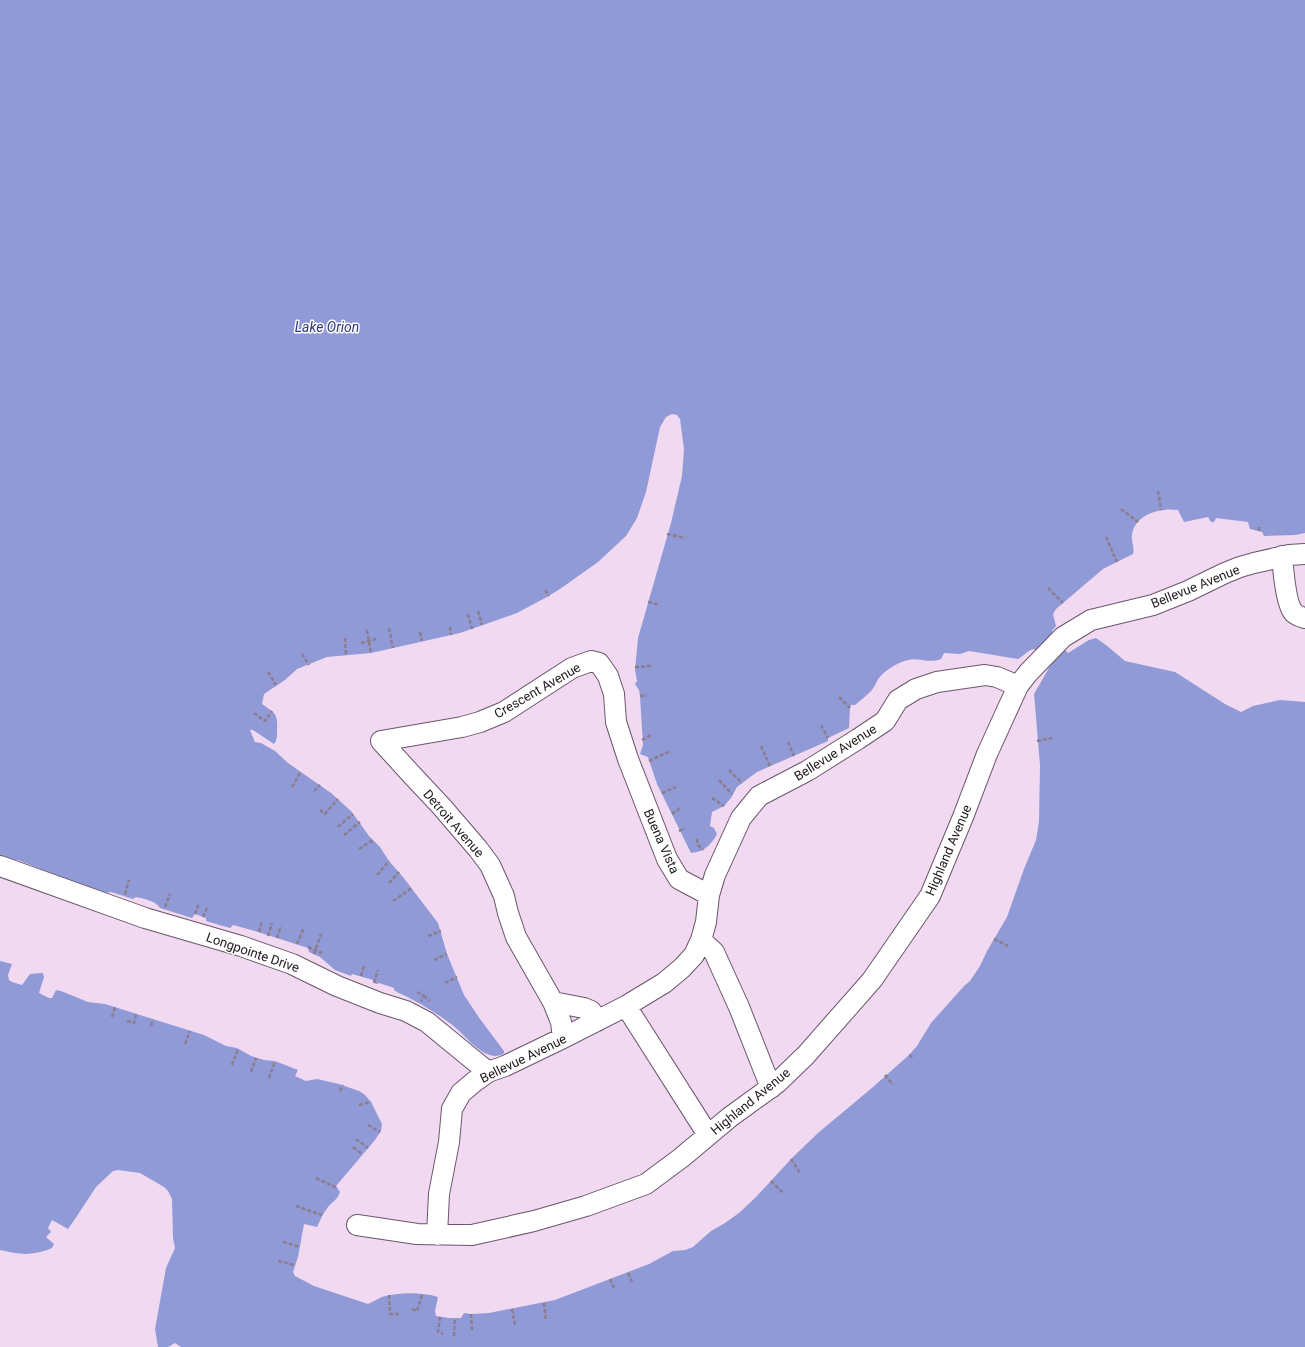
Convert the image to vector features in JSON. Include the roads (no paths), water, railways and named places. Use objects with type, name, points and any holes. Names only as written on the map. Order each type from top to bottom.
[{"type":"street","name":"Bellevue Avenue","points":[[709,895],[715,874],[738,824],[759,796],[807,771],[858,739],[884,721],[898,700],[916,689],[937,682],[985,675],[997,678],[1023,680],[1063,637],[1091,620],[1152,605],[1188,591],[1225,573],[1254,563],[1282,556],[1305,554]]},
{"type":"street","points":[[1282,556],[1290,606],[1300,617],[1305,618]]},
{"type":"street","name":"Crescent Avenue","points":[[381,740],[462,727],[480,722],[504,712],[572,668],[591,661],[599,663]]},
{"type":"street","name":"Buena Vista","points":[[599,663],[608,676],[614,694],[616,722],[628,759],[667,859],[679,879],[709,895]]},
{"type":"street","name":"Highland Avenue","points":[[357,1225],[417,1234],[472,1235],[504,1229],[586,1206],[646,1184],[730,1117],[771,1088],[806,1055],[872,980],[930,896],[987,754],[1023,680]]},
{"type":"street","name":"Detroit Avenue","points":[[381,740],[442,807],[490,865],[504,896],[516,936],[553,1002],[561,1022],[563,1038]]},
{"type":"street","name":"Longpointe Drive","points":[[0,866],[145,918],[241,946],[285,962],[337,986],[406,1012],[427,1022],[488,1072]]},
{"type":"street","points":[[709,895],[706,922],[701,940],[714,952],[739,1007],[771,1088]]},
{"type":"street","name":"Bellevue Avenue","points":[[437,1235],[439,1194],[449,1142],[452,1109],[461,1093],[488,1072],[504,1066],[597,1021],[626,1006],[664,983],[682,968],[694,955],[701,940]]},
{"type":"street","points":[[553,1002],[565,1003],[584,1008],[590,1011],[597,1021]]},
{"type":"street","points":[[626,1006],[708,1135]]},
{"type":"water","name":"Lake Orion","points":[[0,0],[1305,0],[1305,533],[1295,535],[1264,536],[1262,532],[1250,529],[1248,522],[1216,518],[1214,522],[1211,522],[1208,517],[1184,522],[1178,510],[1171,509],[1156,511],[1143,518],[1134,528],[1132,535],[1134,549],[1133,554],[1103,569],[1056,609],[1053,614],[1056,626],[1052,631],[1060,645],[1068,653],[1089,640],[1096,638],[1125,661],[1175,672],[1225,704],[1241,712],[1253,706],[1280,700],[1305,702],[1305,1347],[181,1347],[175,1343],[168,1347],[158,1347],[155,1329],[166,1268],[175,1248],[173,1238],[172,1199],[164,1187],[140,1173],[118,1170],[113,1171],[96,1187],[68,1229],[52,1220],[48,1228],[51,1232],[46,1237],[54,1244],[52,1248],[26,1254],[0,1250],[0,961],[12,964],[8,975],[9,980],[22,985],[30,974],[43,973],[44,977],[39,993],[49,998],[52,998],[56,990],[88,1002],[105,1004],[204,1035],[226,1046],[237,1048],[251,1056],[264,1060],[275,1061],[298,1070],[295,1076],[306,1081],[317,1079],[339,1084],[364,1094],[371,1102],[382,1124],[381,1131],[336,1186],[340,1192],[339,1195],[322,1216],[317,1227],[304,1224],[298,1257],[293,1272],[295,1276],[314,1286],[368,1304],[382,1297],[403,1293],[432,1295],[438,1297],[435,1311],[436,1316],[461,1318],[464,1313],[489,1313],[555,1300],[649,1264],[673,1251],[685,1250],[693,1247],[711,1231],[739,1213],[818,1133],[909,1055],[917,1046],[931,1023],[970,981],[980,966],[1007,917],[1036,840],[1039,822],[1040,765],[1034,694],[1049,668],[1034,649],[1018,659],[969,651],[960,654],[944,653],[941,659],[936,660],[927,661],[912,659],[896,664],[882,675],[865,697],[855,705],[851,705],[849,728],[828,738],[828,741],[757,772],[737,787],[731,798],[724,806],[712,812],[710,826],[714,828],[717,834],[707,847],[700,851],[691,853],[657,784],[648,757],[640,754],[643,745],[640,696],[639,690],[635,684],[637,681],[635,670],[638,638],[671,523],[682,476],[684,449],[680,419],[677,415],[672,414],[666,417],[660,427],[646,492],[637,518],[626,536],[598,562],[560,589],[517,613],[460,633],[371,653],[327,657],[297,669],[285,680],[264,694],[262,704],[273,712],[276,718],[277,737],[274,744],[253,730],[250,730],[255,742],[261,743],[275,751],[288,763],[331,793],[351,811],[369,836],[380,847],[389,861],[438,923],[447,954],[464,995],[504,1053],[494,1056],[485,1053],[445,1019],[425,1006],[397,992],[394,988],[379,983],[374,983],[373,980],[352,974],[351,976],[335,970],[320,957],[309,952],[308,948],[233,925],[230,928],[206,921],[206,918],[195,914],[192,918],[160,908],[153,902],[136,897],[133,899],[111,892],[106,893],[80,885],[18,860],[9,860],[0,857]]}]
